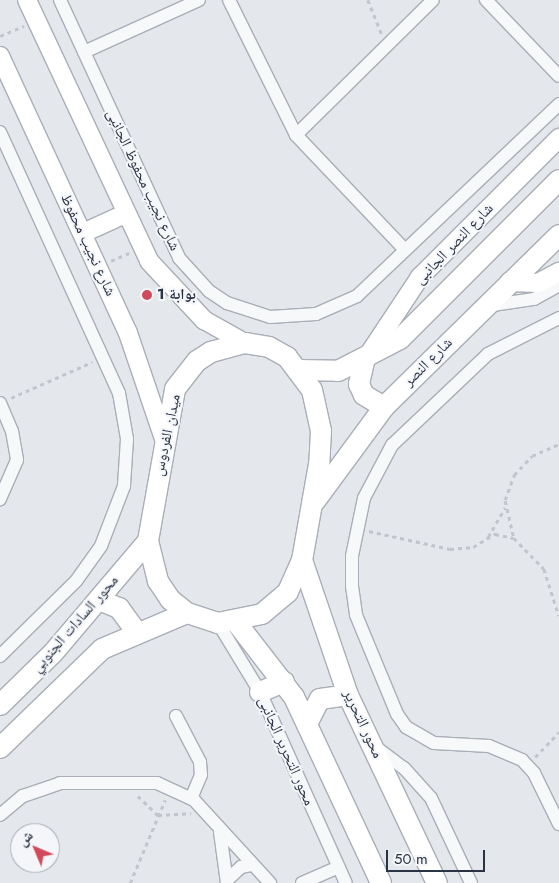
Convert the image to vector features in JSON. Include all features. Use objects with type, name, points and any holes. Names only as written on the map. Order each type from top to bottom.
[{"type":"main road","points":[[298,370],[322,374],[364,362],[415,326],[559,180]]},
{"type":"main road","name":"شارع النصر","points":[[313,503],[384,407],[559,234]]},
{"type":"main road","name":"ميدان الفردوس","points":[[245,343],[269,347],[298,370],[312,390],[321,431],[313,503],[302,560],[292,585],[276,605],[227,622],[187,613],[158,581],[148,541],[170,406],[184,374],[211,352],[245,343]]},
{"type":"main road","points":[[364,362],[359,378],[364,395],[384,407]]},
{"type":"main road","name":"محور السادات الجنوبي","points":[[0,705],[99,600],[148,541]]},
{"type":"main road","name":"محور التحرير","points":[[302,560],[348,695],[437,883]]},
{"type":"main road","points":[[99,600],[120,608],[136,631]]},
{"type":"main road","name":"محور السادات الجنوبي","points":[[0,748],[92,657],[136,631],[187,613]]},
{"type":"main road","points":[[227,622],[284,682],[307,724],[381,883]]},
{"type":"main road","points":[[260,692],[284,682]]},
{"type":"main road","points":[[307,724],[320,699],[348,695]]},
{"type":"street","points":[[27,0],[141,247],[184,303],[226,335],[245,343]]},
{"type":"street","name":"شارع نجيب محفوظ الجانبى","points":[[60,0],[179,258],[209,292],[228,304],[270,317],[293,318],[337,306],[357,296],[559,104]]},
{"type":"street","points":[[84,52],[199,0]]},
{"type":"street","points":[[229,0],[296,135],[405,250]]},
{"type":"street","points":[[296,135],[433,0]]},
{"type":"street","points":[[486,0],[559,76]]},
{"type":"street","name":"شارع نجيب محفوظ","points":[[0,56],[99,266],[147,381],[164,439]]},
{"type":"street","points":[[0,132],[104,357],[124,416],[124,486],[111,527],[90,564],[0,656]]},
{"type":"street","name":"شارع النصر الجانبى","points":[[364,362],[420,277],[559,138]]},
{"type":"street","points":[[83,233],[125,214]]},
{"type":"street","points":[[509,282],[538,283],[559,272]]},
{"type":"street","points":[[484,307],[534,299],[559,285]]},
{"type":"street","points":[[559,318],[488,354],[412,422],[376,471],[356,528],[352,556],[356,615],[396,714],[406,727],[434,743],[489,746],[527,765],[559,824]]},
{"type":"street","points":[[0,498],[17,460],[4,401]]},
{"type":"street","name":"محور التحرير الجانبى","points":[[227,622],[346,883]]},
{"type":"street","points":[[176,716],[200,762],[200,775],[191,798]]},
{"type":"street","points":[[372,744],[404,768],[431,798],[471,883]]},
{"type":"street","points":[[0,815],[23,796],[60,784],[133,783],[170,788],[191,798],[204,810],[220,832],[270,883]]},
{"type":"street","points":[[220,832],[227,881]]},
{"type":"street","points":[[227,881],[241,867],[251,865]]},
{"type":"street","points":[[302,883],[339,867]]},
{"type":"path","points":[[368,0],[389,43]]},
{"type":"path","points":[[0,36],[36,20]]},
{"type":"path","points":[[99,266],[141,247]]},
{"type":"path","points":[[4,401],[104,357]]},
{"type":"path","points":[[514,538],[506,506],[508,487],[522,464],[559,444]]},
{"type":"path","points":[[487,538],[506,506]]},
{"type":"path","points":[[356,528],[450,549],[473,547],[487,538],[505,534],[514,538],[544,569],[559,616]]},
{"type":"path","points":[[527,765],[559,732]]},
{"type":"path","points":[[133,783],[144,806],[158,815],[204,810]]},
{"type":"path","points":[[130,883],[170,788]]},
{"type":"place","name":"بوابة 1","points":[[147,295]]}]
